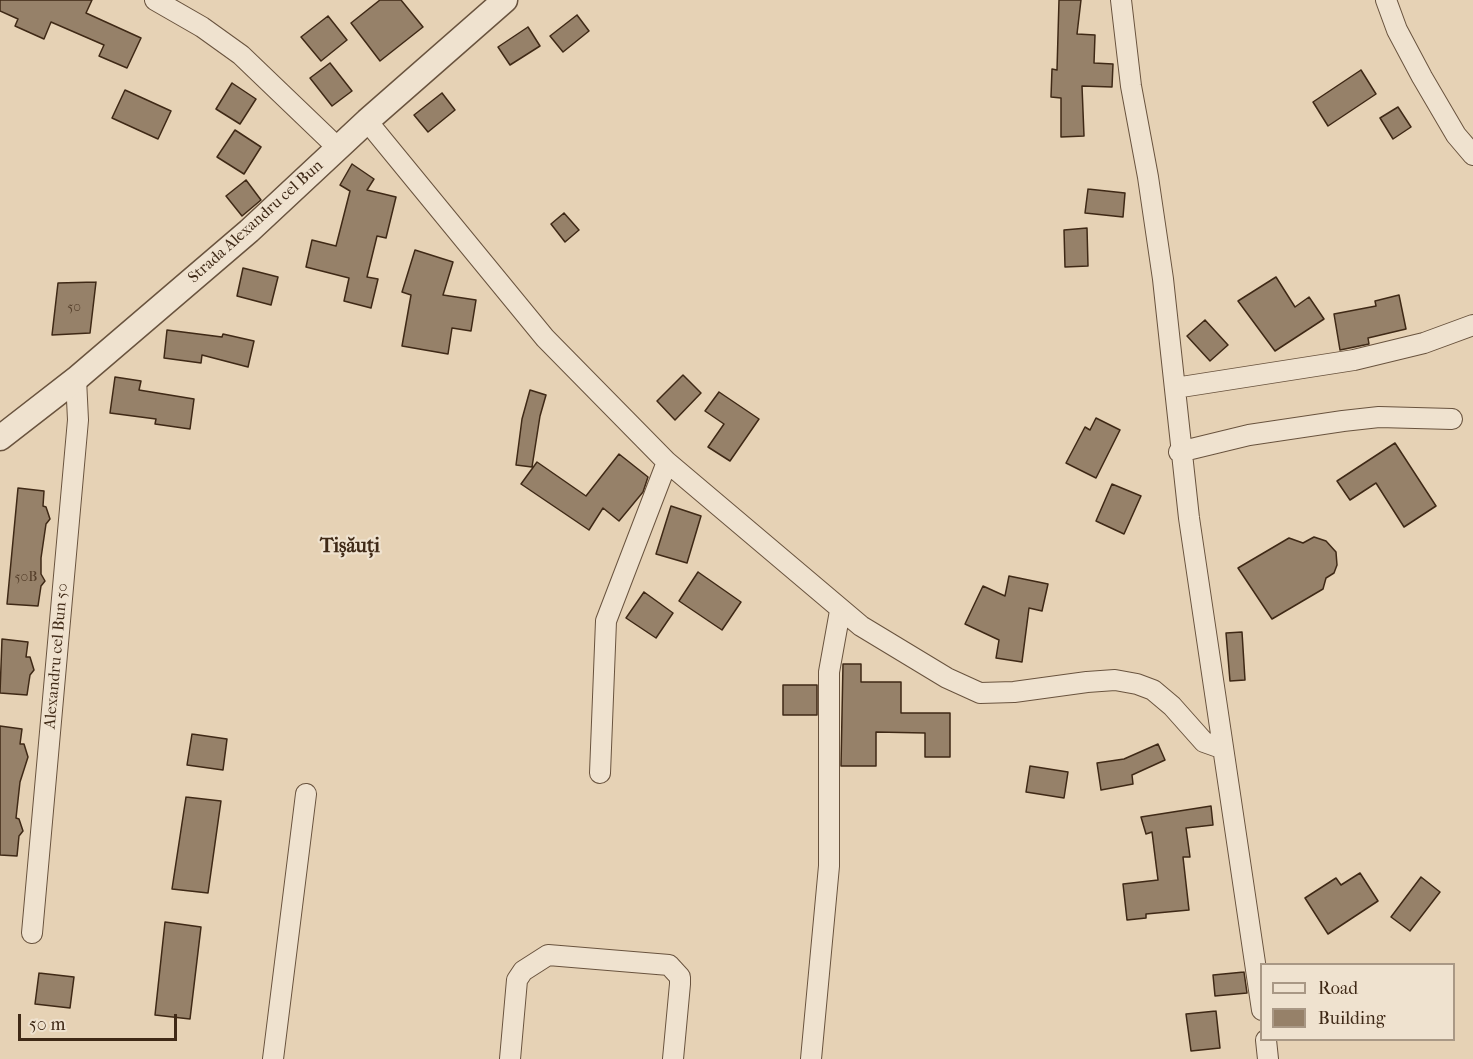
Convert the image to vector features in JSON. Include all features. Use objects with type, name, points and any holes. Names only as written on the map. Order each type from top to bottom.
[{"type":"street","points":[[155,0],[241,54],[338,148]]},
{"type":"street","name":"Strada Alexandru cel Bun","points":[[0,438],[76,379],[249,231],[367,121],[506,0]]},
{"type":"street","points":[[1121,0],[1131,86],[1148,177],[1163,279],[1175,388],[1179,452],[1221,748],[1260,997]]},
{"type":"street","points":[[1386,0],[1397,30],[1422,77],[1456,135],[1473,155]]},
{"type":"street","points":[[367,121],[545,338],[667,462],[840,610],[947,678],[980,693],[1014,692],[1115,680],[1137,684],[1153,690],[1172,706],[1204,742],[1221,748]]},
{"type":"street","points":[[1175,388],[1354,360],[1424,342],[1473,325]]},
{"type":"street","name":"Alexandru cel Bun 50","points":[[32,933],[78,420],[76,379]]},
{"type":"street","points":[[1179,452],[1249,435],[1343,421],[1379,417],[1452,419]]},
{"type":"street","points":[[600,772],[606,621],[667,462]]},
{"type":"street","points":[[811,1059],[829,866],[829,672],[840,610]]},
{"type":"street","points":[[273,1059],[306,794]]},
{"type":"street","points":[[510,1059],[518,980],[523,971],[548,955],[669,965],[680,977],[673,1059]]},
{"type":"building","points":[[0,0],[92,0],[86,13],[141,38],[127,68],[99,56],[104,45],[51,22],[44,39],[15,26],[18,19],[0,11]]},
{"type":"building","points":[[380,0],[401,0],[423,27],[380,61],[351,23]]},
{"type":"building","points":[[1059,0],[1081,0],[1077,34],[1095,35],[1094,63],[1113,64],[1112,87],[1082,86],[1084,136],[1061,137],[1061,98],[1051,97],[1052,69],[1057,70]]},
{"type":"building","points":[[577,15],[589,31],[563,52],[550,36]]},
{"type":"building","points":[[328,16],[347,40],[321,61],[301,37]]},
{"type":"building","points":[[528,27],[540,46],[510,65],[498,47]]},
{"type":"building","points":[[330,63],[352,91],[332,106],[310,78]]},
{"type":"building","points":[[1361,70],[1376,94],[1328,126],[1313,102]]},
{"type":"building","points":[[232,83],[256,99],[240,124],[216,109]]},
{"type":"building","points":[[125,90],[171,111],[158,139],[112,118]]},
{"type":"building","points":[[442,93],[455,110],[428,132],[414,115]]},
{"type":"building","points":[[1398,107],[1411,127],[1393,139],[1380,118]]},
{"type":"building","points":[[235,130],[261,147],[244,174],[217,157]]},
{"type":"building","points":[[352,164],[374,179],[367,190],[396,197],[386,238],[377,236],[367,277],[378,279],[371,308],[344,301],[349,278],[306,267],[312,240],[336,246],[350,191],[340,185]]},
{"type":"building","points":[[246,180],[261,200],[242,216],[226,196]]},
{"type":"building","points":[[1088,189],[1125,193],[1123,217],[1085,213]]},
{"type":"building","points":[[564,213],[579,230],[565,242],[551,224]]},
{"type":"building","points":[[1087,228],[1088,266],[1065,267],[1064,230]]},
{"type":"building","points":[[415,250],[453,262],[443,295],[476,300],[471,331],[452,328],[448,354],[402,346],[411,295],[402,292]]},
{"type":"building","points":[[243,268],[278,277],[271,305],[237,296]]},
{"type":"building","points":[[1276,277],[1295,307],[1309,297],[1324,319],[1275,351],[1238,301]]},
{"type":"building","points":[[96,282],[90,333],[52,335],[58,283]]},
{"type":"building","points":[[1399,295],[1406,329],[1368,338],[1369,344],[1340,350],[1334,314],[1376,306],[1375,301]]},
{"type":"building","points":[[1205,320],[1228,345],[1210,361],[1187,336]]},
{"type":"building","points":[[167,330],[222,337],[223,334],[254,341],[248,367],[202,355],[201,363],[164,358]]},
{"type":"building","points":[[683,375],[701,393],[675,420],[657,401]]},
{"type":"building","points":[[115,377],[141,381],[139,390],[194,399],[190,429],[155,424],[156,419],[110,413]]},
{"type":"building","points":[[530,390],[546,395],[540,416],[532,467],[516,465],[522,419]]},
{"type":"building","points":[[719,392],[759,419],[730,461],[708,447],[724,424],[705,411]]},
{"type":"building","points":[[1096,418],[1120,430],[1096,478],[1066,463],[1085,427],[1090,430]]},
{"type":"building","points":[[1395,443],[1436,506],[1404,527],[1376,483],[1350,500],[1337,481]]},
{"type":"building","points":[[619,454],[648,477],[643,492],[619,521],[603,508],[589,530],[521,484],[537,462],[586,496]]},
{"type":"building","points":[[1112,484],[1141,496],[1124,534],[1096,521]]},
{"type":"building","points":[[18,488],[44,491],[43,506],[46,507],[50,519],[46,524],[41,558],[41,574],[45,581],[41,586],[38,606],[7,604]]},
{"type":"building","points":[[671,506],[701,516],[687,563],[656,554]]},
{"type":"building","points":[[1314,537],[1326,541],[1336,552],[1337,565],[1334,573],[1326,578],[1323,589],[1272,619],[1238,568],[1289,538],[1303,543]]},
{"type":"building","points":[[698,572],[741,602],[722,630],[679,601]]},
{"type":"building","points":[[1009,576],[1048,584],[1042,611],[1029,608],[1022,662],[996,658],[999,640],[965,624],[983,586],[1005,596]]},
{"type":"building","points":[[644,592],[673,613],[656,638],[626,618]]},
{"type":"building","points":[[1242,632],[1245,680],[1230,681],[1226,633]]},
{"type":"building","points":[[2,639],[28,642],[26,657],[30,657],[34,670],[30,675],[27,695],[0,693]]},
{"type":"building","points":[[843,664],[861,664],[861,682],[901,682],[901,713],[950,713],[950,757],[925,757],[925,733],[876,732],[876,766],[841,766]]},
{"type":"building","points":[[783,685],[817,685],[817,715],[783,715]]},
{"type":"building","points":[[0,726],[22,729],[20,744],[24,744],[28,757],[20,782],[16,818],[19,819],[23,831],[19,836],[17,856],[0,855]]},
{"type":"building","points":[[192,734],[227,739],[223,770],[187,765]]},
{"type":"building","points":[[1158,744],[1165,760],[1132,775],[1133,784],[1101,790],[1097,763],[1124,759]]},
{"type":"building","points":[[1030,766],[1068,772],[1064,798],[1026,792]]},
{"type":"building","points":[[186,797],[221,801],[208,893],[172,889]]},
{"type":"building","points":[[1211,806],[1213,825],[1186,828],[1190,857],[1183,857],[1189,910],[1146,914],[1146,918],[1127,920],[1123,884],[1158,880],[1152,832],[1146,834],[1141,817]]},
{"type":"building","points":[[1360,873],[1378,901],[1328,934],[1305,898],[1336,878],[1341,885]]},
{"type":"building","points":[[1421,877],[1440,892],[1410,931],[1391,917]]},
{"type":"building","points":[[165,922],[201,927],[190,1019],[155,1015]]},
{"type":"building","points":[[1244,972],[1247,993],[1215,996],[1213,975]]},
{"type":"building","points":[[39,973],[74,977],[70,1008],[35,1004]]},
{"type":"building","points":[[1216,1011],[1220,1048],[1191,1051],[1186,1014]]},
{"type":"district","name":"Tișăuți","points":[[350,547]]}]
